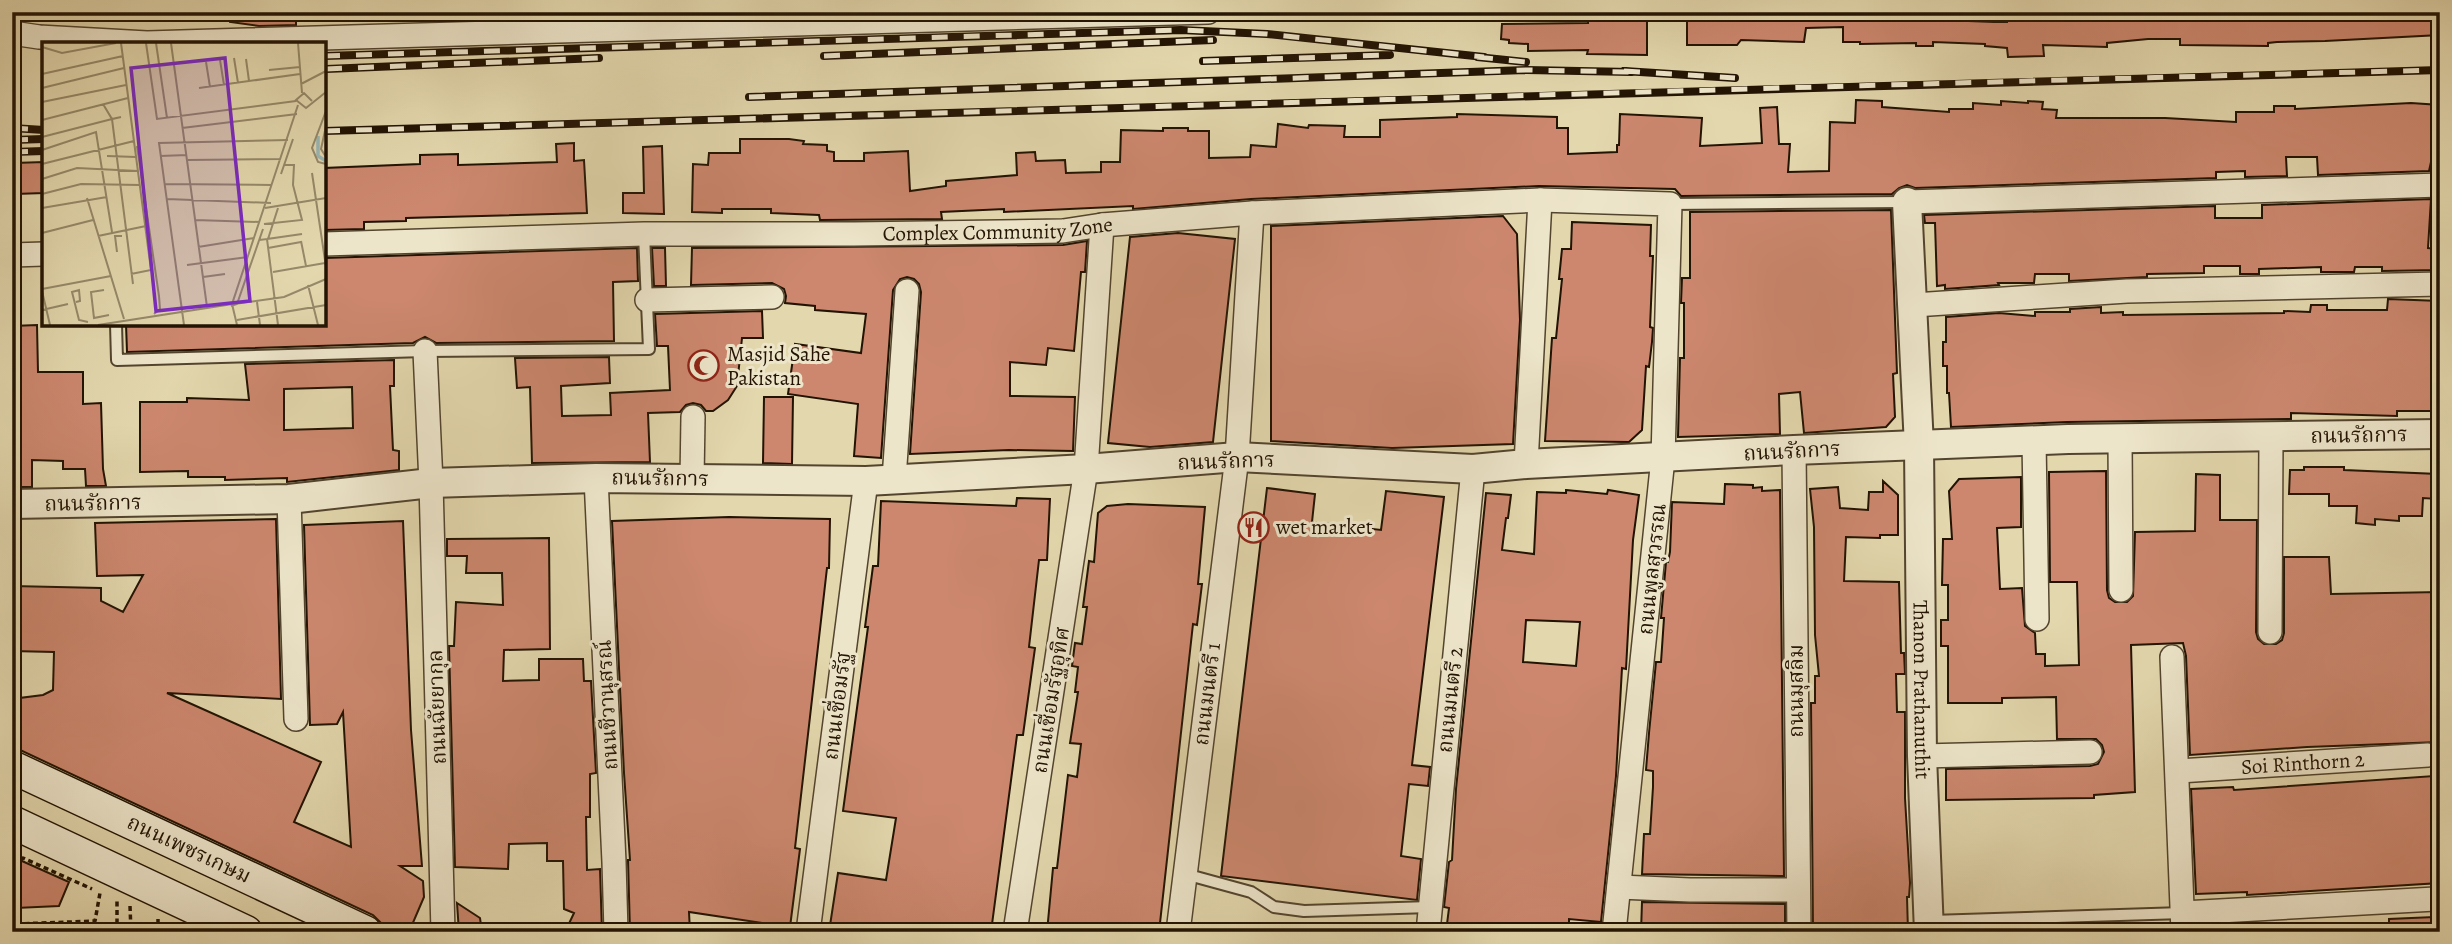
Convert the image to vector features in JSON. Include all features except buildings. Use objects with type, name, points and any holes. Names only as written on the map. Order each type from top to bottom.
[{"type":"main road","name":"ถนนเพชรเกษม","points":[[12,767],[365,932]]},
{"type":"main road","points":[[12,822],[246,932]]},
{"type":"street","points":[[181,42],[1208,12]]},
{"type":"street","points":[[12,33],[129,42]]},
{"type":"street","points":[[1907,202],[2440,185]]},
{"type":"street","points":[[1526,464],[1540,200]]},
{"type":"street","name":"Complex Community Zone","points":[[326,244],[644,234],[1049,231],[1252,214],[1540,200],[1670,204]]},
{"type":"street","name":"Thanon Prathanuthit","points":[[1907,202],[1919,446],[1922,756],[1928,927]]},
{"type":"street","name":"ถนนพูลสุวรรณ","points":[[1614,932],[1663,458],[1670,204]]},
{"type":"street","name":"ถนนมนตรี 1","points":[[1178,932],[1237,457],[1252,214]]},
{"type":"street","name":"ถนนเชื่อมรัฐอุทิศ","points":[[1015,932],[1086,469],[1102,225]]},
{"type":"street","points":[[12,256],[42,254]]},
{"type":"street","points":[[1914,305],[2127,291],[2440,284]]},
{"type":"street","points":[[894,480],[907,291]]},
{"type":"street","points":[[647,300],[772,297]]},
{"type":"street","name":"ถนนฉัยยากุล","points":[[425,351],[443,932]]},
{"type":"street","points":[[692,479],[694,417]]},
{"type":"street","name":"ถนนรัถการ","points":[[12,504],[289,499],[431,483],[596,478],[894,480],[1237,457],[1473,469],[1794,450],[2034,441],[2440,434]]},
{"type":"street","points":[[2270,437],[2270,632]]},
{"type":"street","points":[[2120,439],[2122,590]]},
{"type":"street","points":[[2034,441],[2037,619]]},
{"type":"street","name":"ถนนมุสลิม","points":[[1794,450],[1799,932]]},
{"type":"street","name":"ถนนมนตรี 2","points":[[1427,932],[1473,469]]},
{"type":"street","name":"ถนนชีวานุสรณ์","points":[[596,478],[616,932]]},
{"type":"street","name":"ถนนเชื่อมรัฐ","points":[[808,932],[866,481]]},
{"type":"street","points":[[289,499],[296,719]]},
{"type":"street","points":[[2172,657],[2179,771],[2183,923],[2434,899]]},
{"type":"street","points":[[1922,756],[2090,752]]},
{"type":"street","name":"Soi Rinthorn 2","points":[[2179,771],[2428,755]]},
{"type":"street","points":[[1619,887],[1798,890]]},
{"type":"lane","points":[[1670,204],[1907,202]]},
{"type":"lane","points":[[117,326],[117,360],[425,351],[649,349],[644,234]]},
{"type":"lane","points":[[1185,874],[1251,892],[1274,907],[1304,911],[1430,907]]},
{"type":"lane","points":[[1928,927],[2183,923]]},
{"type":"path","points":[[17,932],[13,864],[23,858]]},
{"type":"path","points":[[16,924],[95,921],[100,893]]},
{"type":"path","points":[[117,901],[117,932]]},
{"type":"path","points":[[130,906],[131,932]]},
{"type":"path","points":[[158,919],[158,932]]},
{"type":"path","points":[[36,932],[64,932]]},
{"type":"railway","points":[[326,56],[1181,30],[1267,34],[1484,57]]},
{"type":"railway","points":[[824,56],[1213,40]]},
{"type":"railway","points":[[1203,61],[1390,55]]},
{"type":"railway","points":[[1477,57],[1526,62]]},
{"type":"railway","points":[[326,69],[599,58]]},
{"type":"railway","points":[[749,97],[1527,70],[1632,72]]},
{"type":"railway","points":[[326,131],[2440,70]]},
{"type":"railway","points":[[1624,71],[1735,78]]},
{"type":"railway","points":[[12,128],[42,130]]},
{"type":"railway","points":[[12,140],[42,139]]},
{"type":"railway","points":[[12,152],[42,151]]},
{"type":"place","name":"Masjid Sahe Pakistan","points":[[704,366]]},
{"type":"place","name":"wet market","points":[[1253,527]]}]
